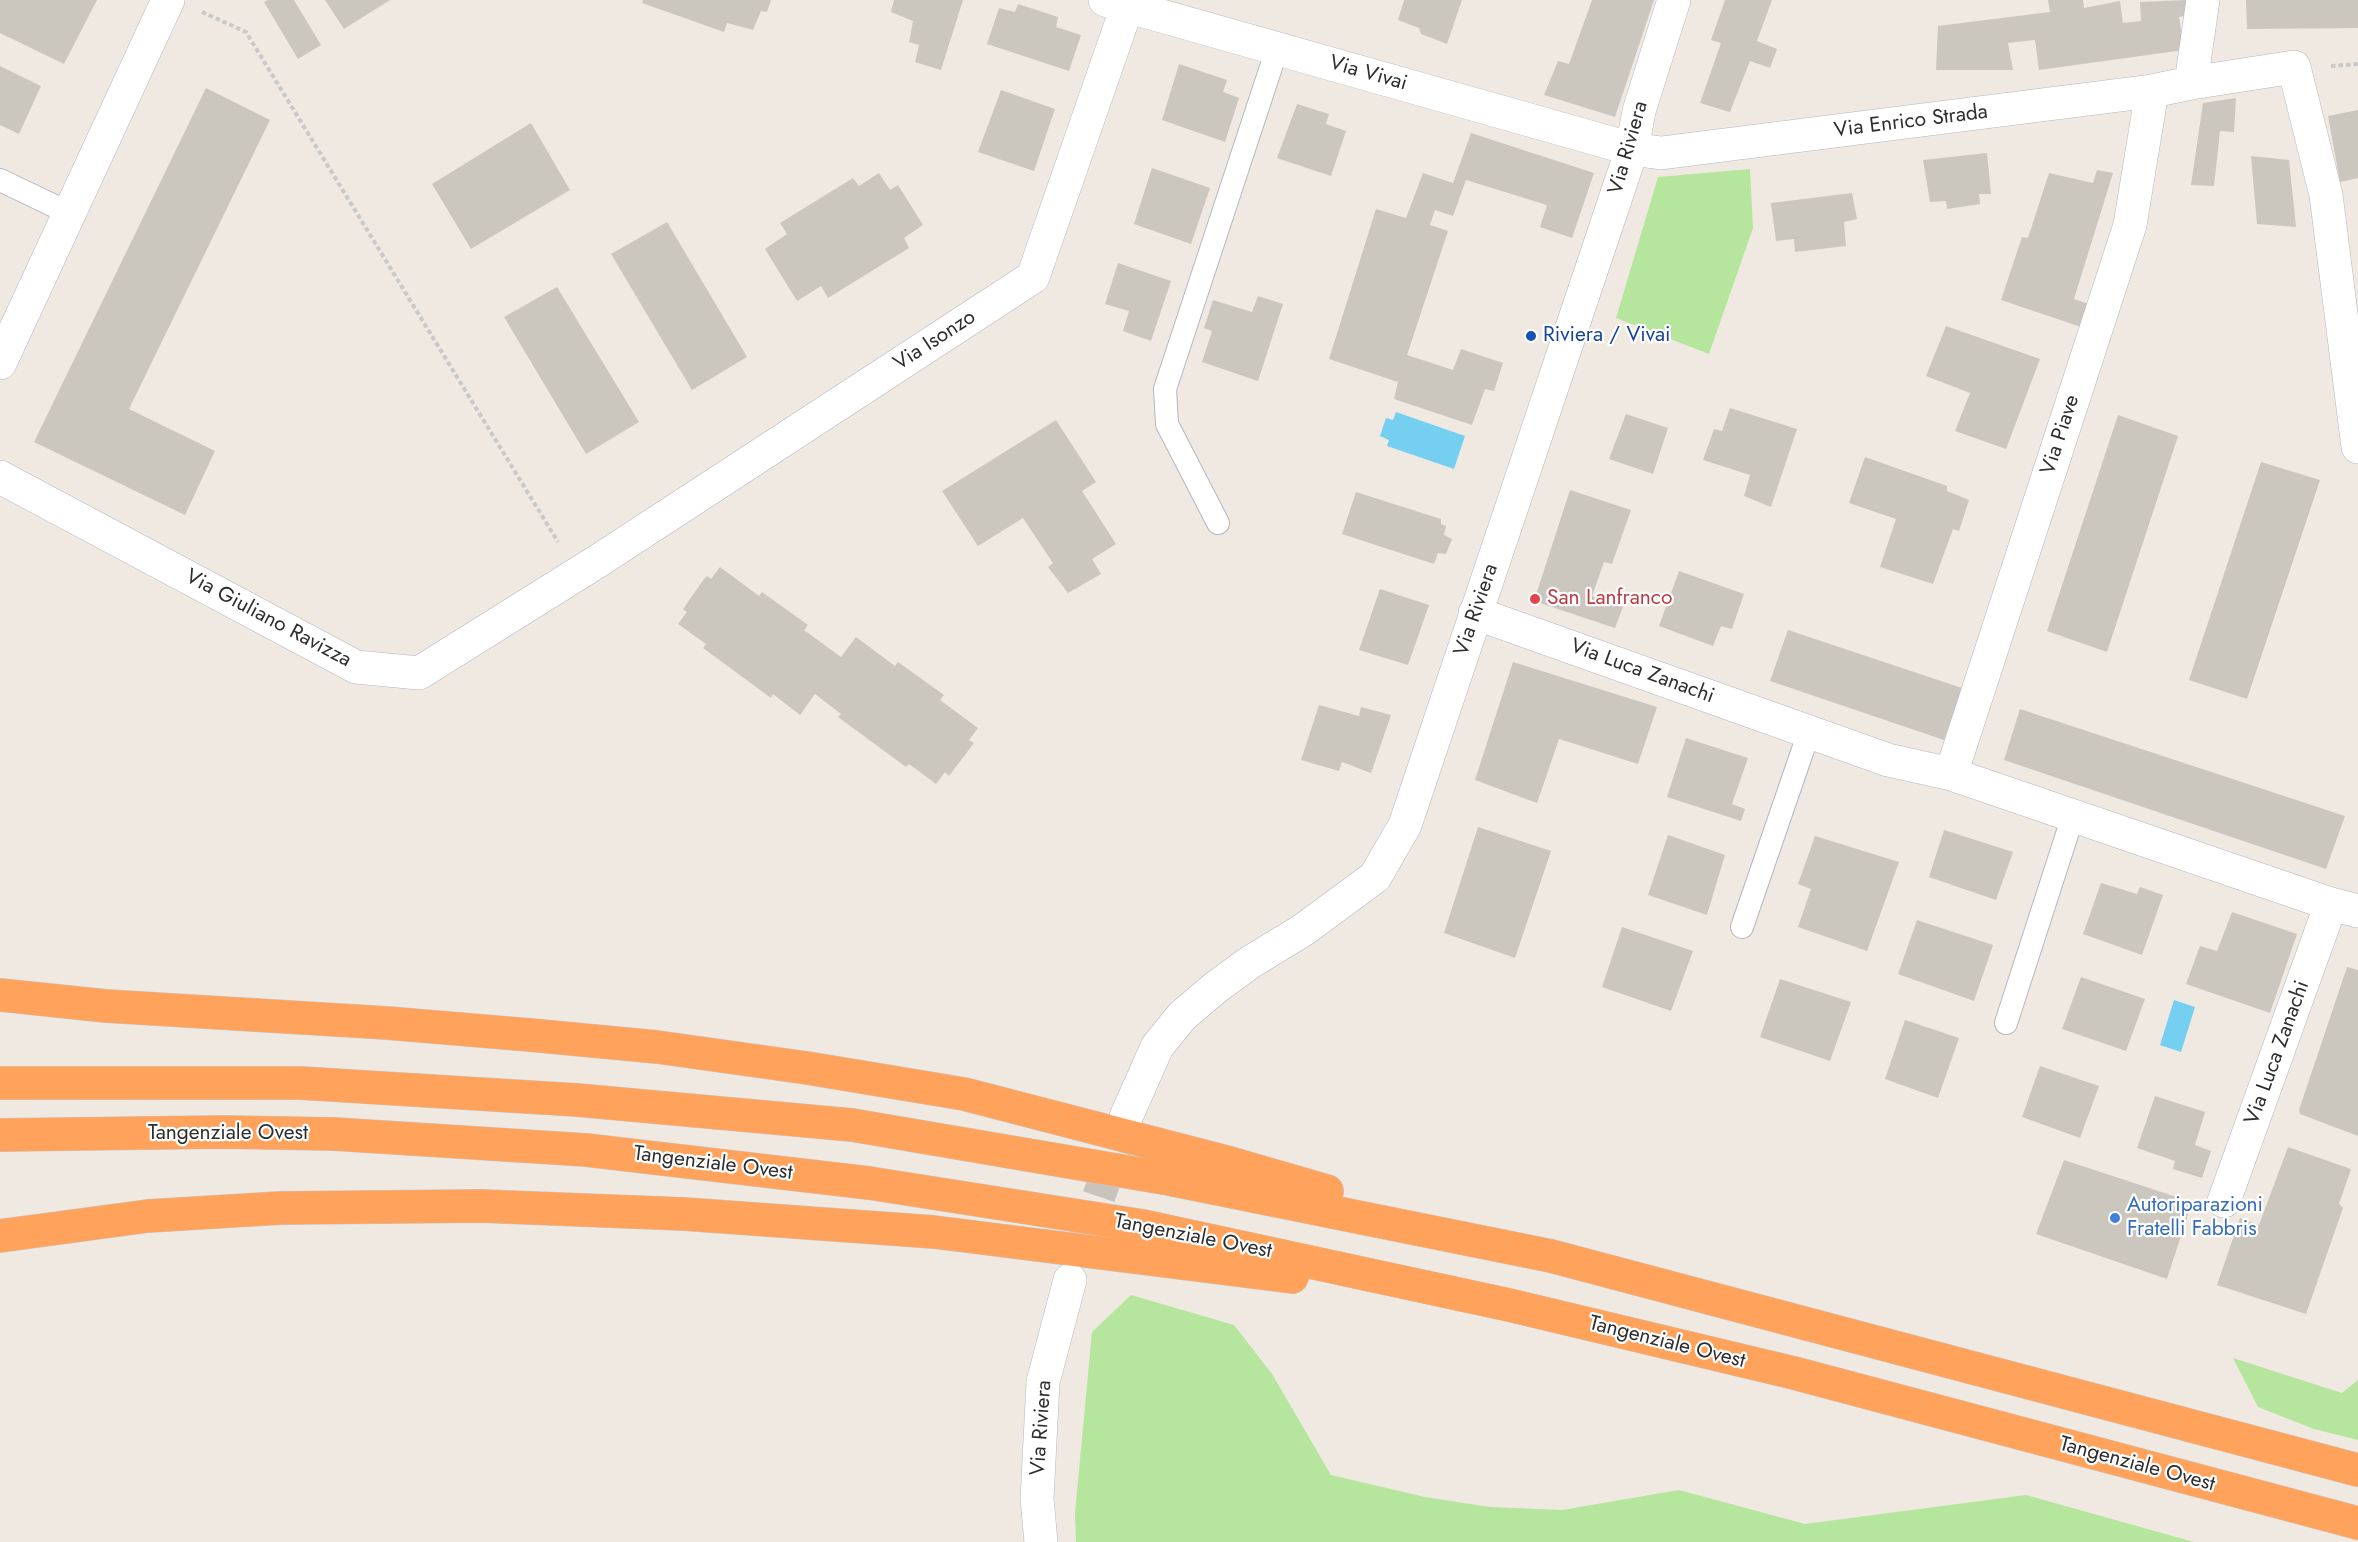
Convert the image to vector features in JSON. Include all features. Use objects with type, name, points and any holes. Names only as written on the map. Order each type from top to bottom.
[{"type":"highway","points":[[0,995],[106,1006],[411,1025],[645,1046],[807,1068],[964,1094],[1230,1163],[1551,1256],[2358,1470]]},
{"type":"highway","points":[[0,1083],[300,1083],[577,1100],[852,1125],[1169,1179],[1551,1256]]},
{"type":"highway","name":"Tangenziale Ovest","points":[[0,1136],[222,1132],[334,1134],[586,1150],[869,1183],[1143,1226],[1509,1305],[1794,1373],[2358,1523]]},
{"type":"highway","points":[[0,1236],[148,1216],[281,1208],[481,1206],[684,1214],[934,1232],[1509,1305]]},
{"type":"street","name":"Via Riviera","points":[[1126,1117],[1157,1047],[1182,1016],[1249,963],[1303,930],[1375,877],[1405,825],[1632,149],[1639,111],[1674,0]]},
{"type":"street","points":[[2191,83],[2203,0]]},
{"type":"street","name":"Via Vivai","points":[[1116,4],[1632,149]]},
{"type":"street","name":"Via Isonzo","points":[[588,567],[1033,277],[1116,4]]},
{"type":"street","points":[[0,363],[131,80],[182,5]]},
{"type":"street","name":"Via Enrico Strada","points":[[1632,149],[1660,153],[2152,91],[2294,67],[2326,195],[2358,447]]},
{"type":"street","name":"Via Piave","points":[[1950,774],[2130,225],[2152,91]]},
{"type":"street","name":"Via Giuliano Ravizza","points":[[0,477],[356,667],[419,673],[588,567]]},
{"type":"street","name":"Via Luca Zanachi","points":[[1475,613],[1888,760],[1950,774],[2345,908],[2224,1201]]},
{"type":"street","name":"Via Riviera","points":[[1041,1542],[1037,1499],[1043,1382],[1070,1280]]},
{"type":"lane","points":[[1218,523],[1167,424],[1165,389],[1277,49]]},
{"type":"lane","points":[[0,180],[69,213]]},
{"type":"lane","points":[[1742,927],[1809,732]]},
{"type":"lane","points":[[2006,1023],[2073,816]]},
{"type":"path","points":[[182,5],[246,32],[588,567]]},
{"type":"green space","points":[[1750,169],[1753,228],[1709,354],[1616,318],[1658,177]]},
{"type":"green space","points":[[1131,1295],[1234,1325],[1272,1374],[1331,1475],[1425,1497],[1490,1507],[1562,1510],[1679,1490],[1805,1524],[2026,1495],[2194,1542],[1076,1542],[1075,1513],[1092,1332]]},
{"type":"green space","points":[[2233,1358],[2342,1393],[2358,1380],[2358,1440],[2314,1429],[2258,1407]]},
{"type":"water","points":[[1396,412],[1465,436],[1454,469],[1387,446],[1389,440],[1380,436],[1386,418],[1393,420]]},
{"type":"water","points":[[2174,1000],[2195,1007],[2181,1052],[2160,1045]]},
{"type":"building","points":[[0,0],[97,0],[64,64],[0,33]]},
{"type":"building","points":[[294,0],[321,45],[298,59],[264,2]]},
{"type":"building","points":[[325,0],[390,0],[344,29]]},
{"type":"building","points":[[643,0],[771,0],[767,12],[761,11],[753,30],[727,23],[724,32],[642,3]]},
{"type":"building","points":[[894,0],[963,0],[941,70],[915,62],[919,45],[909,42],[913,21],[891,12]]},
{"type":"building","points":[[1404,0],[1462,0],[1447,44],[1421,34],[1419,28],[1398,20]]},
{"type":"building","points":[[1592,0],[1654,0],[1615,117],[1544,95],[1558,61],[1569,64]]},
{"type":"building","points":[[1725,0],[1772,0],[1757,41],[1777,49],[1770,68],[1750,61],[1730,112],[1700,103],[1721,43],[1711,40]]},
{"type":"building","points":[[2048,0],[2083,0],[2084,8],[2120,1],[2123,23],[2141,21],[2140,2],[2186,0],[2188,15],[2179,17],[2184,50],[2039,70],[2035,40],[2008,43],[2013,70],[1936,70],[1938,26],[2050,12]]},
{"type":"building","points":[[2246,0],[2358,0],[2358,28],[2247,29]]},
{"type":"building","points":[[1018,4],[1058,17],[1056,27],[1081,35],[1069,71],[987,44],[999,8],[1015,12]]},
{"type":"building","points":[[1179,64],[1227,80],[1223,92],[1239,98],[1225,142],[1162,120]]},
{"type":"building","points":[[0,66],[41,86],[19,134],[0,125]]},
{"type":"building","points":[[206,88],[270,120],[129,409],[215,451],[185,515],[34,442]]},
{"type":"building","points":[[1001,90],[1055,109],[1034,171],[978,152]]},
{"type":"building","points":[[2236,98],[2234,132],[2220,131],[2214,186],[2191,185],[2203,103]]},
{"type":"building","points":[[1297,104],[1329,114],[1326,124],[1346,131],[1331,176],[1277,158]]},
{"type":"building","points":[[2358,110],[2358,178],[2340,182],[2328,116]]},
{"type":"building","points":[[531,123],[570,190],[471,249],[432,184]]},
{"type":"building","points":[[1471,133],[1594,173],[1572,238],[1540,227],[1547,205],[1466,180],[1453,216],[1435,210],[1430,225],[1448,231],[1407,355],[1453,370],[1461,349],[1503,363],[1494,391],[1485,389],[1472,425],[1394,399],[1398,382],[1329,359],[1376,209],[1406,218],[1423,173],[1453,183]]},
{"type":"building","points":[[1987,153],[1991,194],[1979,194],[1980,204],[1947,209],[1946,201],[1930,202],[1923,160]]},
{"type":"building","points":[[2251,156],[2289,160],[2296,227],[2257,224]]},
{"type":"building","points":[[1152,168],[1210,188],[1191,244],[1134,224]]},
{"type":"building","points":[[2097,170],[2113,173],[2074,299],[2089,304],[2081,327],[2001,300],[2022,237],[2028,238],[2049,173],[2093,183]]},
{"type":"building","points":[[879,173],[890,190],[898,185],[923,225],[904,238],[909,248],[828,298],[821,286],[797,301],[765,249],[787,234],[780,223],[853,178],[859,186]]},
{"type":"building","points":[[1852,193],[1857,219],[1844,222],[1846,246],[1795,252],[1794,239],[1776,241],[1771,203]]},
{"type":"building","points":[[667,222],[747,357],[692,390],[611,254]]},
{"type":"building","points":[[1118,263],[1171,281],[1151,341],[1123,331],[1129,311],[1105,304]]},
{"type":"building","points":[[557,287],[639,422],[586,454],[504,317]]},
{"type":"building","points":[[1258,296],[1283,304],[1258,381],[1202,362],[1212,331],[1204,328],[1213,300],[1252,312]]},
{"type":"building","points":[[1946,326],[2040,359],[2006,449],[1955,431],[1970,393],[1926,376]]},
{"type":"building","points":[[1730,408],[1797,429],[1771,507],[1744,496],[1750,475],[1703,460],[1714,429],[1722,431]]},
{"type":"building","points":[[1626,414],[1668,428],[1653,474],[1609,459]]},
{"type":"building","points":[[2118,415],[2178,436],[2107,652],[2047,631]]},
{"type":"building","points":[[1056,420],[1096,482],[1082,491],[1116,544],[1092,559],[1101,574],[1068,593],[1048,567],[1053,563],[1023,518],[978,546],[942,491]]},
{"type":"building","points":[[1865,457],[1947,486],[1947,491],[1969,500],[1959,531],[1953,529],[1933,584],[1880,567],[1896,519],[1849,503]]},
{"type":"building","points":[[2261,462],[2320,480],[2247,699],[2189,680]]},
{"type":"building","points":[[1570,490],[1631,510],[1612,564],[1604,562],[1592,596],[1623,607],[1615,628],[1534,601]]},
{"type":"building","points":[[1356,492],[1441,519],[1441,524],[1446,526],[1444,535],[1452,539],[1446,554],[1438,553],[1434,564],[1342,534]]},
{"type":"building","points":[[720,567],[759,596],[762,592],[808,625],[804,630],[841,657],[856,637],[895,666],[898,662],[944,695],[940,700],[978,728],[969,740],[974,743],[949,776],[945,772],[936,784],[909,764],[906,767],[838,717],[841,714],[815,694],[800,715],[773,694],[771,698],[703,648],[706,644],[678,624],[687,612],[683,609],[704,579],[707,576],[711,579]]},
{"type":"building","points":[[1679,571],[1744,594],[1732,629],[1721,626],[1713,646],[1659,626]]},
{"type":"building","points":[[1380,589],[1429,605],[1408,665],[1359,650]]},
{"type":"building","points":[[1788,630],[1962,688],[1944,740],[1770,681]]},
{"type":"building","points":[[1513,662],[1657,707],[1638,764],[1559,739],[1537,803],[1475,780]]},
{"type":"building","points":[[1319,705],[1359,716],[1361,707],[1391,715],[1371,773],[1342,762],[1339,771],[1301,760]]},
{"type":"building","points":[[2020,709],[2345,816],[2326,869],[2004,760]]},
{"type":"building","points":[[1686,738],[1748,758],[1732,804],[1745,809],[1741,821],[1667,797]]},
{"type":"building","points":[[1478,827],[1551,851],[1515,958],[1444,933]]},
{"type":"building","points":[[1944,830],[2013,852],[1996,900],[1929,877]]},
{"type":"building","points":[[1668,835],[1725,855],[1707,915],[1648,895]]},
{"type":"building","points":[[1815,836],[1899,862],[1867,951],[1798,927],[1811,889],[1798,884]]},
{"type":"building","points":[[2101,883],[2137,894],[2140,887],[2163,895],[2142,955],[2083,934]]},
{"type":"building","points":[[2232,912],[2297,934],[2270,1013],[2186,984],[2200,946],[2217,951]]},
{"type":"building","points":[[1917,920],[1993,945],[1974,1001],[1898,974]]},
{"type":"building","points":[[1622,927],[1693,951],[1671,1011],[1602,987]]},
{"type":"building","points":[[2347,967],[2358,970],[2358,1136],[2300,1114],[2299,1110]]},
{"type":"building","points":[[2081,977],[2145,999],[2126,1051],[2062,1029]]},
{"type":"building","points":[[1780,979],[1851,1002],[1830,1061],[1760,1037]]},
{"type":"building","points":[[1905,1020],[1959,1038],[1938,1098],[1885,1079]]},
{"type":"building","points":[[2040,1066],[2099,1086],[2080,1138],[2022,1117]]},
{"type":"building","points":[[2155,1096],[2205,1112],[2195,1145],[2211,1151],[2202,1178],[2173,1169],[2175,1161],[2137,1148]]},
{"type":"building","points":[[2288,1147],[2351,1169],[2339,1204],[2343,1208],[2306,1314],[2217,1285],[2240,1218],[2259,1225]]},
{"type":"building","name":"Autoriparazioni Fratelli Fabbris","points":[[2064,1160],[2192,1202],[2167,1279],[2036,1234]]},
{"type":"tunnel","points":[[1083,1243],[1126,1117]]},
{"type":"place","name":"Riviera / Vivai","points":[[1531,336]]},
{"type":"place","name":"San Lanfranco","points":[[1535,599]]},
{"type":"place","name":"Autoriparazioni Fratelli Fabbris","points":[[2115,1218]]}]
